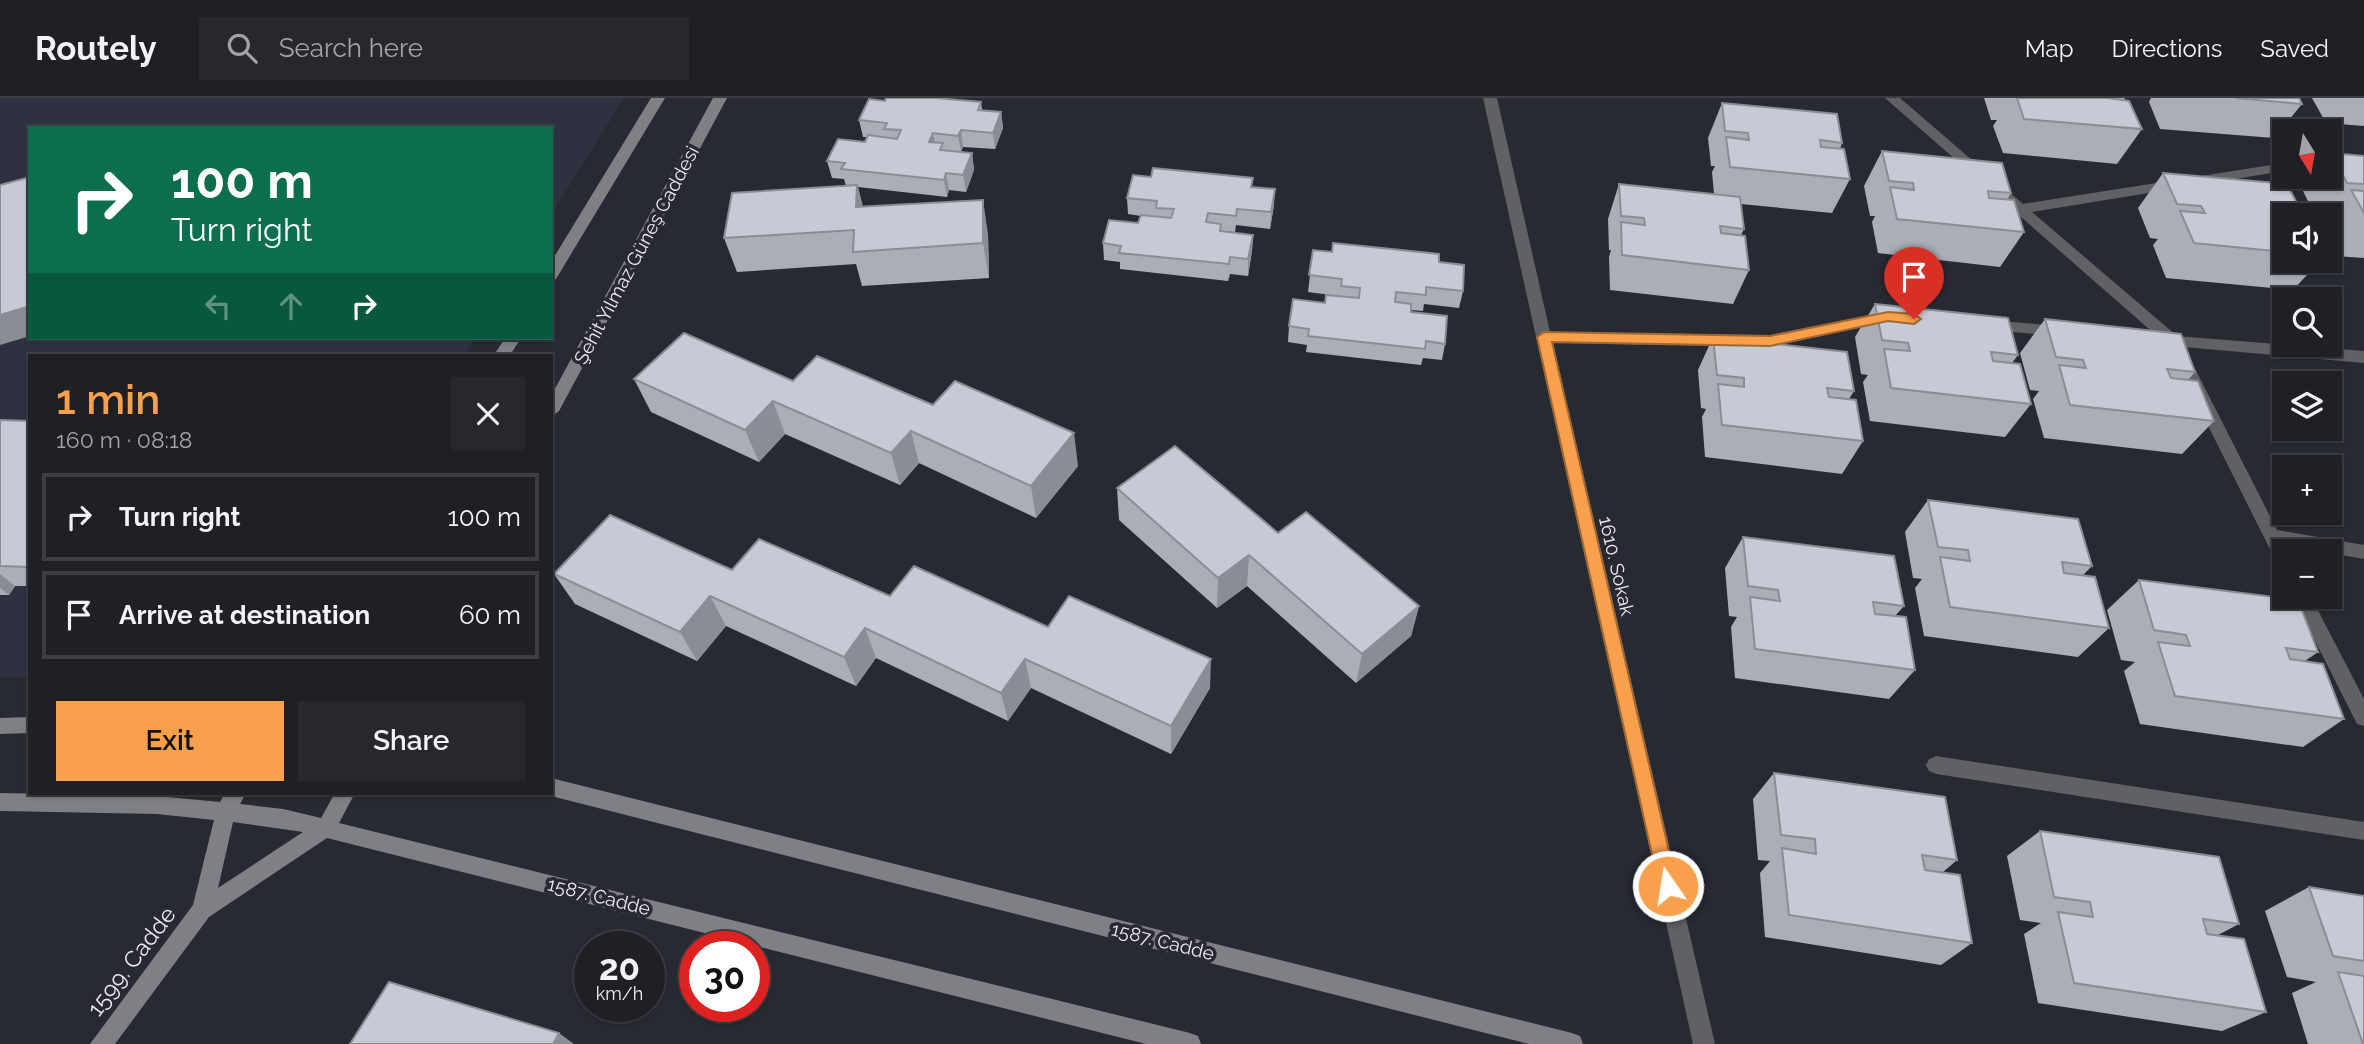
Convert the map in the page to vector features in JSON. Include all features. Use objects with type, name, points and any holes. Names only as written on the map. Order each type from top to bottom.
[{"type":"main road","points":[[553,272],[658,98]]},
{"type":"main road","name":"Şehit Yılmaz Güneş Caddesi","points":[[553,407],[720,98]]},
{"type":"main road","points":[[0,726],[28,726]]},
{"type":"main road","name":"1587. Cadde","points":[[553,788],[1572,1044]]},
{"type":"main road","points":[[326,828],[344,795]]},
{"type":"main road","name":"1587. Cadde","points":[[0,802],[231,802],[283,818],[1190,1044]]},
{"type":"main road","name":"1599. Cadde","points":[[202,910],[231,802]]},
{"type":"main road","name":"1599. Cadde","points":[[102,1044],[202,910],[326,828]]},
{"type":"street","name":"1610. Sokak","points":[[1490,98],[1704,1044]]},
{"type":"street","points":[[1892,98],[2173,341],[2272,537],[2364,552]]},
{"type":"street","points":[[2020,209],[2272,169]]},
{"type":"street","points":[[1544,337],[1770,341],[1888,317],[1901,318]]},
{"type":"street","points":[[1969,323],[2078,333]]},
{"type":"street","points":[[2146,339],[2364,357]]},
{"type":"street","points":[[2308,609],[2364,718]]},
{"type":"street","points":[[1936,765],[2364,831]]},
{"type":"shaded area","points":[[0,98],[624,98],[553,212],[553,126],[28,126],[28,340],[474,340],[466,354],[28,354],[28,677],[0,678]]},
{"type":"building","points":[[886,98],[936,98],[981,102],[978,110],[1001,112],[993,133],[961,130],[958,136],[933,133],[929,142],[943,143],[940,150],[972,153],[963,175],[946,173],[944,180],[841,169],[845,163],[827,161],[838,139],[865,142],[868,135],[897,139],[901,130],[884,129],[887,123],[859,120],[869,99],[885,101]]},
{"type":"building","points":[[2017,98],[2107,98],[2129,101],[2142,129],[2024,119]]},
{"type":"building","points":[[2236,98],[2299,98],[2302,104]]},
{"type":"building","points":[[1722,103],[1837,114],[1842,143],[1820,140],[1821,147],[1844,149],[1850,179],[1730,167],[1726,137],[1749,140],[1748,133],[1725,131]]},
{"type":"building","points":[[1882,151],[2002,163],[2011,193],[1988,191],[1989,198],[2014,200],[2024,232],[1897,219],[1890,187],[1914,190],[1913,183],[1889,181]]},
{"type":"building","points":[[2342,154],[2364,156],[2364,184],[2347,183],[2342,174]]},
{"type":"building","points":[[1153,168],[1253,178],[1251,187],[1275,189],[1271,212],[1237,209],[1236,216],[1208,213],[1206,222],[1221,224],[1220,231],[1253,235],[1248,259],[1230,257],[1229,264],[1119,253],[1121,246],[1103,243],[1109,220],[1138,223],[1141,215],[1171,218],[1174,209],[1156,208],[1157,201],[1127,198],[1133,175],[1151,177]]},
{"type":"building","points":[[2163,173],[2272,183],[2272,189],[2290,189],[2297,203],[2272,203],[2272,251],[2194,243],[2180,211],[2205,213],[2201,206],[2177,204]]},
{"type":"building","points":[[28,178],[28,307],[0,315],[0,185]]},
{"type":"building","points":[[1619,184],[1740,197],[1744,229],[1720,226],[1721,233],[1745,236],[1749,270],[1622,255],[1621,222],[1645,225],[1644,218],[1621,216]]},
{"type":"building","points":[[857,185],[856,207],[983,200],[983,243],[853,252],[854,230],[724,238],[732,193]]},
{"type":"building","points":[[2351,190],[2364,191],[2364,213]]},
{"type":"building","points":[[1333,243],[1439,254],[1439,262],[1464,265],[1463,291],[1426,287],[1426,295],[1396,292],[1395,302],[1411,304],[1411,312],[1447,316],[1445,344],[1426,341],[1425,349],[1308,336],[1309,329],[1289,326],[1293,299],[1325,303],[1326,295],[1359,298],[1360,288],[1341,286],[1342,279],[1309,275],[1313,250],[1332,252]]},
{"type":"building","points":[[1875,304],[2008,318],[2018,355],[1991,352],[1993,361],[2020,364],[2031,404],[1891,388],[1884,349],[1910,351],[1908,343],[1882,340]]},
{"type":"building","points":[[2045,319],[2181,334],[2195,372],[2167,369],[2171,378],[2198,381],[2214,421],[2070,405],[2059,365],[2086,368],[2083,360],[2056,357]]},
{"type":"building","points":[[684,333],[793,381],[817,356],[933,405],[955,381],[1074,433],[1031,486],[911,431],[891,453],[773,401],[745,430],[634,379]]},
{"type":"building","points":[[1713,337],[1847,352],[1854,391],[1827,388],[1829,397],[1856,400],[1863,441],[1722,425],[1718,384],[1744,387],[1744,378],[1717,375]]},
{"type":"building","points":[[0,420],[28,421],[28,567],[0,566]]},
{"type":"building","points":[[1175,446],[1278,533],[1306,512],[1419,606],[1362,654],[1249,555],[1218,578],[1117,488]]},
{"type":"building","points":[[1928,500],[2078,519],[2092,566],[2062,562],[2064,573],[2095,577],[2109,628],[1950,607],[1940,557],[1970,561],[1968,550],[1938,547]]},
{"type":"building","points":[[610,515],[732,570],[759,539],[890,596],[914,566],[1048,627],[1069,596],[1211,659],[1171,726],[1025,659],[1001,693],[865,628],[844,657],[710,596],[680,632],[554,574]]},
{"type":"building","points":[[1743,537],[1894,556],[1904,606],[1873,602],[1875,614],[1906,617],[1915,670],[1755,649],[1750,597],[1780,601],[1778,590],[1748,586]]},
{"type":"building","points":[[2139,580],[2272,597],[2272,609],[2301,609],[2318,652],[2286,648],[2290,659],[2323,664],[2344,719],[2175,696],[2158,642],[2190,646],[2186,635],[2154,630]]},
{"type":"building","points":[[1774,773],[1945,797],[1957,860],[1922,855],[1925,870],[1960,875],[1972,943],[1789,915],[1782,848],[1816,854],[1815,839],[1781,835]]},
{"type":"building","points":[[2040,831],[2219,857],[2239,924],[2203,919],[2207,934],[2244,939],[2266,1012],[2074,983],[2058,912],[2093,917],[2090,902],[2054,897]]},
{"type":"building","points":[[2309,887],[2364,896],[2364,961],[2333,956]]},
{"type":"building","points":[[2338,972],[2364,976],[2364,1044],[2363,1044]]},
{"type":"building","points":[[389,982],[559,1033],[553,1044],[350,1044]]},
{"type":"route","points":[[1668,886],[1544,337],[1770,341],[1888,317],[1914,319]]}]
